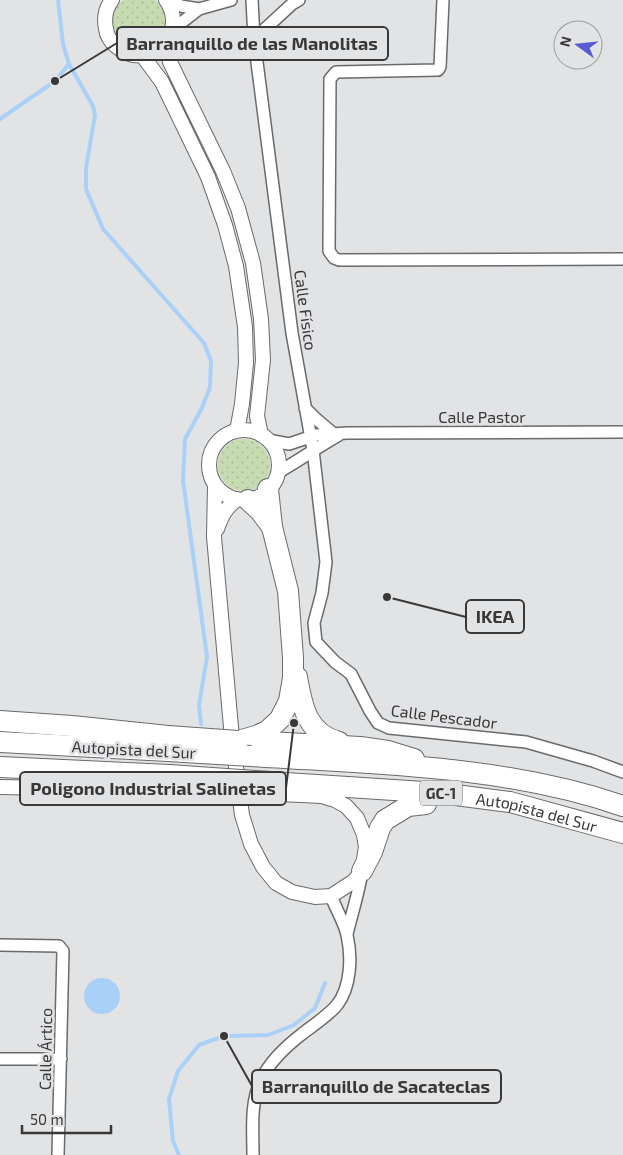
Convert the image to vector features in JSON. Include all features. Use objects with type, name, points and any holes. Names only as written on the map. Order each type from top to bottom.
[{"type":"highway","points":[[244,746],[256,736],[267,731],[280,718],[288,701],[293,678],[288,590],[272,527],[273,482]]},
{"type":"highway","points":[[242,499],[260,511],[272,527]]},
{"type":"highway","points":[[293,658],[305,711],[313,728],[329,739],[360,747],[388,751],[447,769]]},
{"type":"highway","points":[[0,721],[72,726],[168,743]]},
{"type":"highway","name":"Autopista del Sur","points":[[0,742],[168,743],[244,746],[490,774],[572,791],[623,806]]},
{"type":"highway","points":[[244,746],[360,747]]},
{"type":"highway","name":"Autopista del Sur","points":[[0,767],[257,787],[440,793],[510,802],[623,833]]},
{"type":"highway","points":[[0,779],[87,784]]},
{"type":"highway","points":[[322,796],[426,804],[489,812],[623,842]]},
{"type":"highway","points":[[362,871],[385,820],[408,806],[426,804]]},
{"type":"street","points":[[166,0],[170,5],[173,15],[169,36],[170,62],[223,171],[238,208],[253,263],[261,319],[263,360],[257,416],[265,438]]},
{"type":"street","points":[[170,0],[182,6],[199,9]]},
{"type":"street","points":[[111,1],[104,23],[112,43],[131,55],[142,56],[155,51],[199,9],[231,0]]},
{"type":"street","name":"Calle Físico","points":[[252,0],[254,39],[292,333],[311,436],[326,562],[322,593],[314,623]]},
{"type":"street","points":[[254,39],[292,4],[299,0]]},
{"type":"street","points":[[443,0],[440,67],[438,70],[336,72],[330,79],[329,251],[334,258],[339,260],[623,259]]},
{"type":"street","points":[[142,56],[162,82],[208,177],[225,224],[236,266],[245,328],[246,363],[242,404],[236,431]]},
{"type":"street","points":[[214,537],[221,516],[229,506],[242,499],[259,496],[273,482],[313,450],[338,434],[315,418],[305,408]]},
{"type":"street","points":[[242,499],[228,496],[221,492],[210,475],[209,463],[211,452],[217,442],[226,435],[245,430],[254,432],[265,438],[274,447],[278,464],[273,482]]},
{"type":"street","name":"Calle Pastor","points":[[265,438],[289,444],[311,436],[338,434],[623,432]]},
{"type":"street","points":[[215,485],[214,537],[231,728],[242,814],[252,844],[263,866],[276,883],[292,892],[315,897],[331,896],[354,881],[362,871]]},
{"type":"street","name":"Calle Pescador","points":[[314,623],[316,642],[335,662],[351,674],[370,711],[378,722],[388,728],[526,742],[593,761],[623,772]]},
{"type":"street","points":[[0,787],[48,788],[87,784],[169,781]]},
{"type":"street","points":[[257,787],[322,796],[335,800],[346,806],[362,826],[366,847],[359,891],[347,934]]},
{"type":"street","points":[[253,1155],[253,1116],[255,1097],[260,1081],[270,1064],[288,1046],[336,1006],[345,992],[350,962],[347,934],[331,896]]},
{"type":"street","name":"Calle Ártico","points":[[0,945],[59,946],[63,951],[58,1155]]},
{"type":"street","points":[[0,1059],[61,1060]]},
{"type":"green space","points":[[124,0],[155,0],[163,9],[166,19],[164,29],[159,38],[151,45],[142,48],[132,47],[122,41],[117,35],[113,26],[113,17],[117,8]]},
{"type":"green space","points":[[239,439],[249,439],[263,446],[270,460],[270,470],[263,484],[249,491],[239,491],[229,487],[222,480],[218,470],[218,460],[222,450],[229,443]]},
{"type":"water","points":[[102,978],[109,979],[115,983],[119,989],[119,1003],[115,1009],[109,1013],[102,1014],[95,1013],[89,1009],[85,1003],[84,996],[85,989],[89,983],[95,979]]},
{"type":"waterway","points":[[58,0],[63,44],[69,64],[93,106],[95,115],[86,168],[86,189],[103,229],[204,343],[211,361],[210,387],[202,408],[185,439],[183,480],[207,657],[199,705],[201,724]]},
{"type":"waterway","points":[[0,119],[55,81],[69,64]]},
{"type":"waterway","points":[[179,1155],[173,1141],[169,1099],[178,1071],[199,1045],[224,1036],[268,1035],[294,1025],[315,1008],[325,983]]},
{"type":"place","name":"Barranquillo de las Manolitas","points":[[55,81]]},
{"type":"place","name":"IKEA","points":[[387,597]]},
{"type":"place","name":"Poligono Industrial Salinetas","points":[[294,723]]},
{"type":"place","name":"Barranquillo de Sacateclas","points":[[224,1036]]}]
